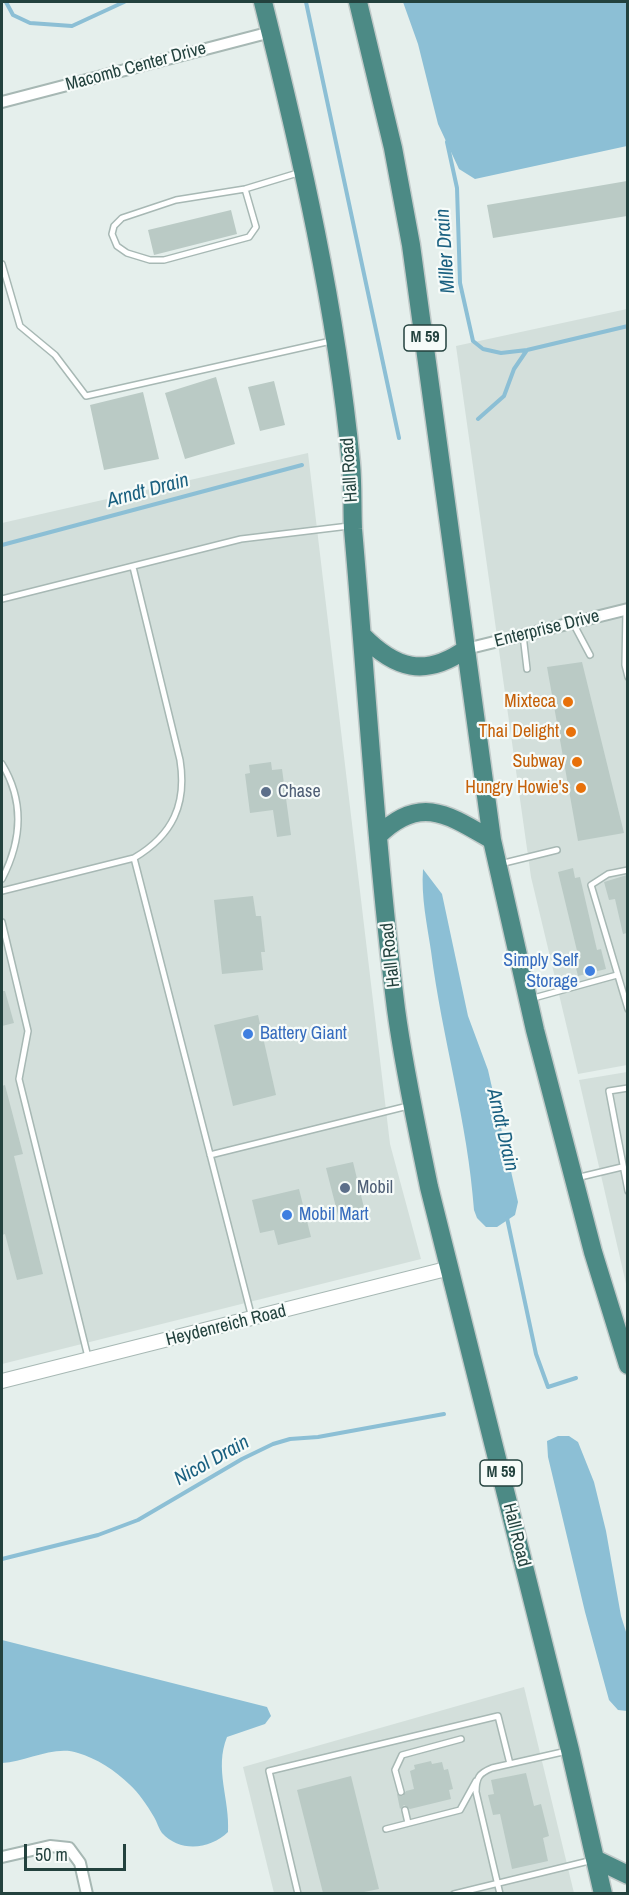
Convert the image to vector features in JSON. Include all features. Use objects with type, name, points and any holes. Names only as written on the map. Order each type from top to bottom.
[{"type":"highway","name":"Hall Road","points":[[263,2],[303,172],[336,340],[351,465],[353,525],[378,836],[396,1010],[412,1105],[429,1187],[570,1750],[603,1893]]},
{"type":"highway","name":"M 59","points":[[358,2],[393,148],[411,245],[492,840],[528,999],[574,1179],[627,1365]]},
{"type":"highway","points":[[362,635],[379,653],[391,661],[416,667],[451,660],[466,649]]},
{"type":"highway","points":[[378,836],[405,815],[427,812],[454,818],[492,840]]},
{"type":"highway","points":[[595,1859],[627,1875]]},
{"type":"street","name":"Macomb Center Drive","points":[[2,102],[271,32]]},
{"type":"street","name":"Enterprise Drive","points":[[466,649],[627,609]]},
{"type":"street","name":"Heydenreich Road","points":[[2,1381],[252,1320],[450,1268]]},
{"type":"street","points":[[2,1857],[50,1846],[69,1848],[80,1863],[87,1893]]},
{"type":"lane","points":[[245,189],[256,227],[249,237],[164,260],[150,260],[127,253],[117,246],[112,234],[114,226],[122,218],[176,200],[245,189],[303,172]]},
{"type":"lane","points":[[2,264],[20,326],[55,355],[86,396],[336,340]]},
{"type":"lane","points":[[2,599],[241,539],[353,525]]},
{"type":"lane","points":[[2,891],[134,858],[148,850],[171,826],[180,807],[183,783],[180,760],[133,567]]},
{"type":"lane","points":[[627,609],[625,665],[627,677]]},
{"type":"lane","points":[[573,623],[590,655]]},
{"type":"lane","points":[[523,635],[527,669]]},
{"type":"lane","points":[[2,764],[10,784],[18,825],[16,847],[2,879]]},
{"type":"lane","points":[[497,864],[557,850]]},
{"type":"lane","points":[[134,858],[226,1210],[252,1320]]},
{"type":"lane","points":[[627,870],[598,879],[591,885],[627,1009]]},
{"type":"lane","points":[[2,922],[28,1031],[20,1079],[89,1359]]},
{"type":"lane","points":[[528,999],[617,975]]},
{"type":"lane","points":[[627,1088],[609,1091],[627,1191]]},
{"type":"lane","points":[[210,1155],[412,1105]]},
{"type":"lane","points":[[574,1179],[622,1167]]},
{"type":"lane","points":[[298,1893],[269,1771],[498,1716],[510,1764]]},
{"type":"lane","points":[[401,1792],[395,1770],[402,1755],[461,1739]]},
{"type":"lane","points":[[386,1829],[460,1810],[482,1772],[570,1750]]},
{"type":"lane","points":[[476,1780],[476,1792],[500,1893]]},
{"type":"lane","points":[[405,1810],[408,1823]]},
{"type":"lane","points":[[454,1893],[595,1859]]},
{"type":"shaded area","points":[[627,309],[627,1065],[578,1074],[531,877],[456,346]]},
{"type":"shaded area","points":[[308,453],[390,1144],[421,1259],[2,1364],[2,523]]},
{"type":"shaded area","points":[[627,1072],[627,1288],[579,1080]]},
{"type":"shaded area","points":[[524,1687],[574,1893],[274,1893],[243,1767]]},
{"type":"water","points":[[403,2],[627,2],[627,146],[475,179],[459,169],[438,124],[418,44]]},
{"type":"water","points":[[423,869],[442,894],[468,1016],[488,1070],[518,1202],[515,1215],[497,1227],[486,1227],[477,1218],[474,1210],[461,1113],[426,921]]},
{"type":"water","points":[[558,1436],[569,1436],[578,1442],[594,1482],[606,1531],[621,1616],[627,1635],[627,1711],[618,1710],[609,1700],[585,1612],[548,1457],[547,1441]]},
{"type":"water","points":[[2,1640],[267,1707],[271,1716],[265,1724],[227,1737],[223,1749],[222,1772],[228,1832],[221,1838],[204,1845],[178,1844],[162,1833],[146,1804],[129,1784],[105,1765],[78,1753],[50,1752],[2,1763]]},
{"type":"building","points":[[627,181],[627,216],[493,238],[487,205]]},
{"type":"building","points":[[231,210],[237,234],[154,255],[148,230]]},
{"type":"building","points":[[216,377],[235,444],[185,459],[165,393]]},
{"type":"building","points":[[274,381],[285,425],[260,431],[248,387]]},
{"type":"building","points":[[143,392],[159,459],[104,470],[90,405]]},
{"type":"building","points":[[582,662],[624,833],[578,841],[547,667]]},
{"type":"building","name":"Chase","points":[[271,762],[272,770],[282,769],[291,835],[277,837],[273,810],[250,813],[245,774],[250,773],[249,765]]},
{"type":"building","points":[[573,868],[575,878],[580,877],[597,950],[601,949],[606,969],[578,976],[573,956],[578,955],[558,872]]},
{"type":"building","points":[[627,875],[627,933],[623,934],[615,899],[609,900],[604,882]]},
{"type":"building","points":[[253,896],[256,916],[261,916],[265,952],[261,952],[263,970],[222,974],[214,900]]},
{"type":"building","points":[[2,991],[5,991],[14,1023],[2,1026]]},
{"type":"building","points":[[258,1015],[276,1095],[233,1106],[214,1025]]},
{"type":"building","points":[[5,1085],[23,1154],[14,1156],[43,1274],[17,1280],[5,1234],[2,1235],[2,1086]]},
{"type":"building","points":[[353,1162],[365,1212],[339,1219],[326,1168]]},
{"type":"building","points":[[299,1189],[311,1237],[278,1245],[274,1230],[260,1233],[252,1200]]},
{"type":"building","points":[[431,1761],[432,1764],[442,1762],[444,1770],[448,1769],[453,1789],[449,1790],[451,1799],[410,1809],[404,1805],[400,1809],[397,1794],[403,1796],[406,1791],[414,1789],[410,1771],[415,1769],[414,1765]]},
{"type":"building","points":[[526,1773],[534,1806],[541,1804],[549,1836],[543,1838],[548,1861],[512,1869],[500,1814],[493,1815],[488,1795],[494,1794],[491,1780]]},
{"type":"building","points":[[351,1776],[379,1889],[359,1893],[323,1893],[297,1790]]},
{"type":"waterway","name":"Miller Drain","points":[[6,2],[13,15],[30,23],[72,26],[124,2]]},
{"type":"waterway","points":[[306,2],[399,438]]},
{"type":"waterway","name":"Miller Drain","points":[[447,142],[457,188],[460,283],[473,341],[483,349],[501,353],[527,350],[628,326]]},
{"type":"waterway","name":"Arndt Drain","points":[[478,419],[504,396],[514,369],[527,350]]},
{"type":"waterway","name":"Arndt Drain","points":[[2,545],[302,465]]},
{"type":"waterway","name":"Arndt Drain","points":[[507,1218],[536,1354],[548,1387],[576,1378]]},
{"type":"waterway","name":"Nicol Drain","points":[[2,1559],[98,1535],[138,1520],[242,1459],[273,1444],[290,1439],[318,1437],[444,1414]]},
{"type":"place","name":"Mixteca","points":[[568,702]]},
{"type":"place","name":"Thai Delight","points":[[571,732]]},
{"type":"place","name":"Subway","points":[[577,762]]},
{"type":"place","name":"Hungry Howie's","points":[[581,788]]},
{"type":"place","name":"Chase","points":[[266,792]]},
{"type":"place","name":"Simply Self Storage","points":[[590,971]]},
{"type":"place","name":"Battery Giant","points":[[248,1034]]},
{"type":"place","name":"Mobil","points":[[345,1188]]},
{"type":"place","name":"Mobil Mart","points":[[287,1215]]}]
